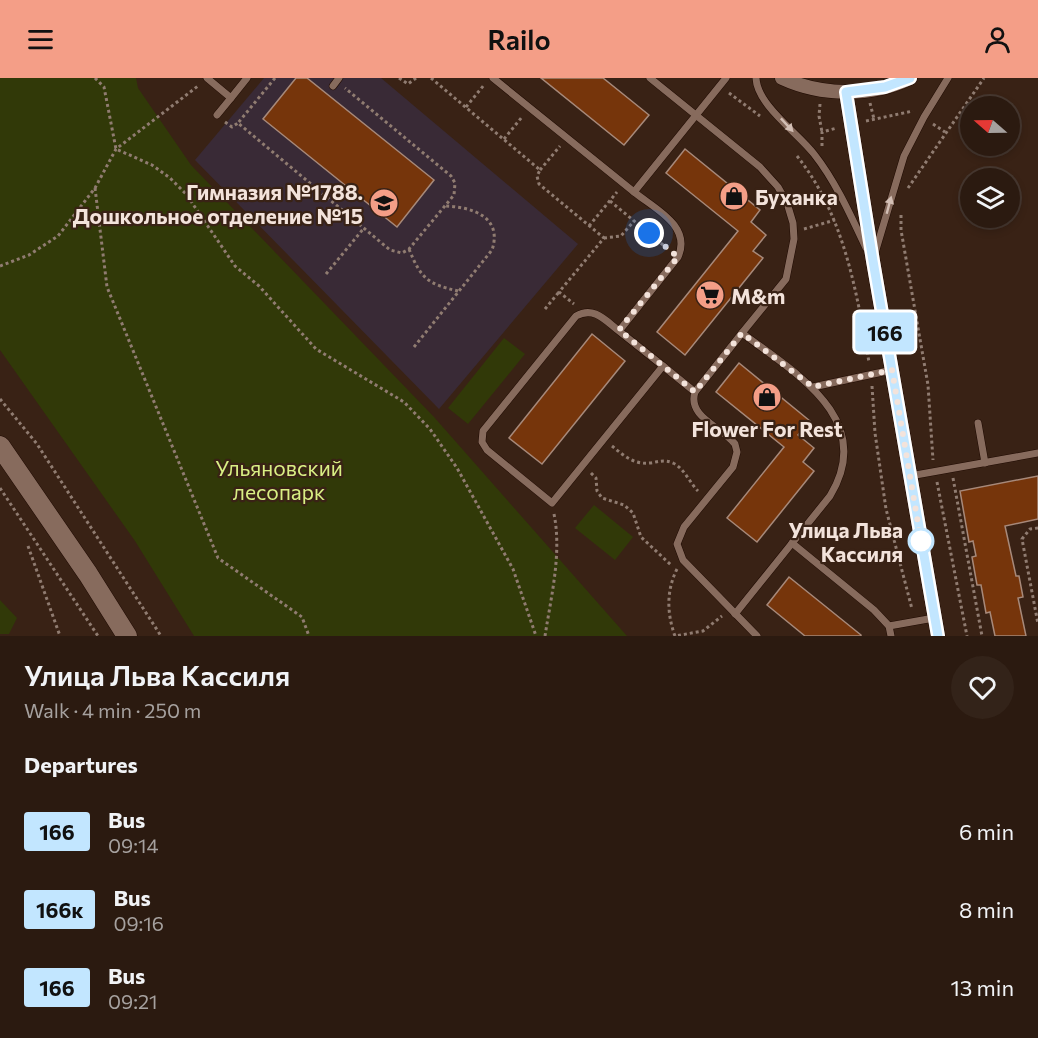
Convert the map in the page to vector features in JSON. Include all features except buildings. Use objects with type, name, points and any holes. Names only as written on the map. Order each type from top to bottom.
[{"type":"street","points":[[782,78],[822,90],[846,92],[885,87],[910,78]]},
{"type":"street","points":[[846,92],[938,636]]},
{"type":"street","points":[[0,446],[88,574],[127,636]]},
{"type":"lane","points":[[208,78],[231,98]]},
{"type":"lane","points":[[217,115],[247,78]]},
{"type":"lane","points":[[491,78],[679,230],[682,243],[678,257],[619,330]]},
{"type":"lane","points":[[650,78],[760,167],[778,187],[787,203],[794,231],[792,260],[786,279],[695,392],[693,399],[696,409],[730,438],[737,452],[733,467],[679,537],[678,552],[682,560],[757,636]]},
{"type":"lane","points":[[634,192],[726,78]]},
{"type":"lane","points":[[756,78],[756,88],[772,110],[814,154],[832,180],[873,261]]},
{"type":"lane","points":[[873,261],[904,156],[948,78]]},
{"type":"lane","points":[[663,366],[552,503],[487,450],[482,437],[485,426],[576,315],[583,312],[594,312],[619,330],[695,392]]},
{"type":"lane","points":[[735,614],[830,496],[840,475],[843,460],[843,443],[836,418],[813,387],[742,333]]},
{"type":"lane","points":[[813,387],[892,370]]},
{"type":"lane","points":[[978,423],[985,463]]},
{"type":"lane","points":[[910,476],[1038,453]]},
{"type":"lane","points":[[792,543],[874,609],[889,626],[891,636]]},
{"type":"lane","points":[[889,626],[934,618]]},
{"type":"path","points":[[95,78],[104,87],[116,149]]},
{"type":"path","points":[[0,266],[28,255],[58,236],[95,188],[116,149],[208,78]]},
{"type":"path","points":[[226,123],[232,127],[238,123],[275,78]]},
{"type":"path","points":[[399,78],[408,84],[416,78]]},
{"type":"path","points":[[431,78],[540,170]]},
{"type":"path","points":[[466,107],[491,78]]},
{"type":"path","points":[[905,195],[984,78]]},
{"type":"path","points":[[238,123],[390,250],[402,252],[409,249],[445,206],[456,188],[451,176],[336,82]]},
{"type":"path","points":[[720,85],[767,123]]},
{"type":"path","points":[[504,139],[530,108]]},
{"type":"path","points":[[793,151],[804,164],[823,144],[822,132],[906,111],[915,112],[946,133]]},
{"type":"path","points":[[567,138],[540,170],[537,176],[539,184],[604,238]]},
{"type":"path","points":[[116,149],[152,165],[170,178],[186,194],[235,266],[259,286],[316,349],[404,402],[430,429],[457,468],[513,569],[536,636]]},
{"type":"path","points":[[589,226],[624,184]]},
{"type":"path","points":[[95,188],[107,287],[218,558],[302,616],[309,636]]},
{"type":"path","points":[[610,201],[678,257]]},
{"type":"path","points":[[414,347],[492,250],[493,234],[489,224],[477,211],[471,208],[445,206]]},
{"type":"path","points":[[902,207],[901,231],[928,385],[935,472],[967,636]]},
{"type":"path","points":[[794,231],[835,220]]},
{"type":"path","points":[[545,309],[604,238],[621,236],[634,221]]},
{"type":"path","points":[[326,274],[364,228]]},
{"type":"path","points":[[409,249],[419,272],[426,279],[434,285],[459,291]]},
{"type":"path","points":[[559,292],[583,312]]},
{"type":"path","points":[[0,399],[37,444],[161,636]]},
{"type":"path","points":[[604,440],[635,462],[672,463],[681,469],[691,484],[708,498]]},
{"type":"path","points":[[582,466],[596,478],[597,491],[602,498],[624,506],[633,513],[641,537],[675,571]]},
{"type":"path","points":[[951,469],[982,636]]},
{"type":"path","points":[[0,488],[98,636]]},
{"type":"path","points":[[545,636],[556,563],[558,529],[552,503]]},
{"type":"path","points":[[1038,528],[1030,529],[1022,539],[1038,624]]},
{"type":"path","points":[[28,546],[60,636]]},
{"type":"path","points":[[682,560],[670,583],[668,603],[670,624],[675,636],[703,631],[718,621],[729,608]]},
{"type":"shaded area","name":"Гимназия №1788. Дошкольное отделение №15","points":[[264,78],[381,78],[578,244],[439,409],[195,160]]},
{"type":"green space","name":"Ульяновский лесопарк","points":[[0,78],[136,78],[138,88],[191,165],[434,417],[627,636],[194,636],[135,541],[0,350]]},
{"type":"green space","points":[[504,338],[525,354],[468,424],[448,408]]},
{"type":"green space","points":[[594,505],[633,537],[615,560],[575,528]]},
{"type":"green space","points":[[0,600],[17,618],[9,634],[0,634]]},
{"type":"bus line","name":"166","points":[[910,78],[885,87],[846,92],[938,636]]},
{"type":"place","name":"Буханка","points":[[734,196]]},
{"type":"place","name":"Гимназия №1788. Дошкольное отделение №15","points":[[384,203]]},
{"type":"place","name":"M&m","points":[[710,295]]},
{"type":"place","name":"Flower For Rest","points":[[767,397]]},
{"type":"place","name":"Улица Льва Кассиля","points":[[921,541]]},
{"type":"route","points":[[649,233],[678,257],[619,330],[695,392],[742,333],[813,387],[892,370],[921,541]]}]
